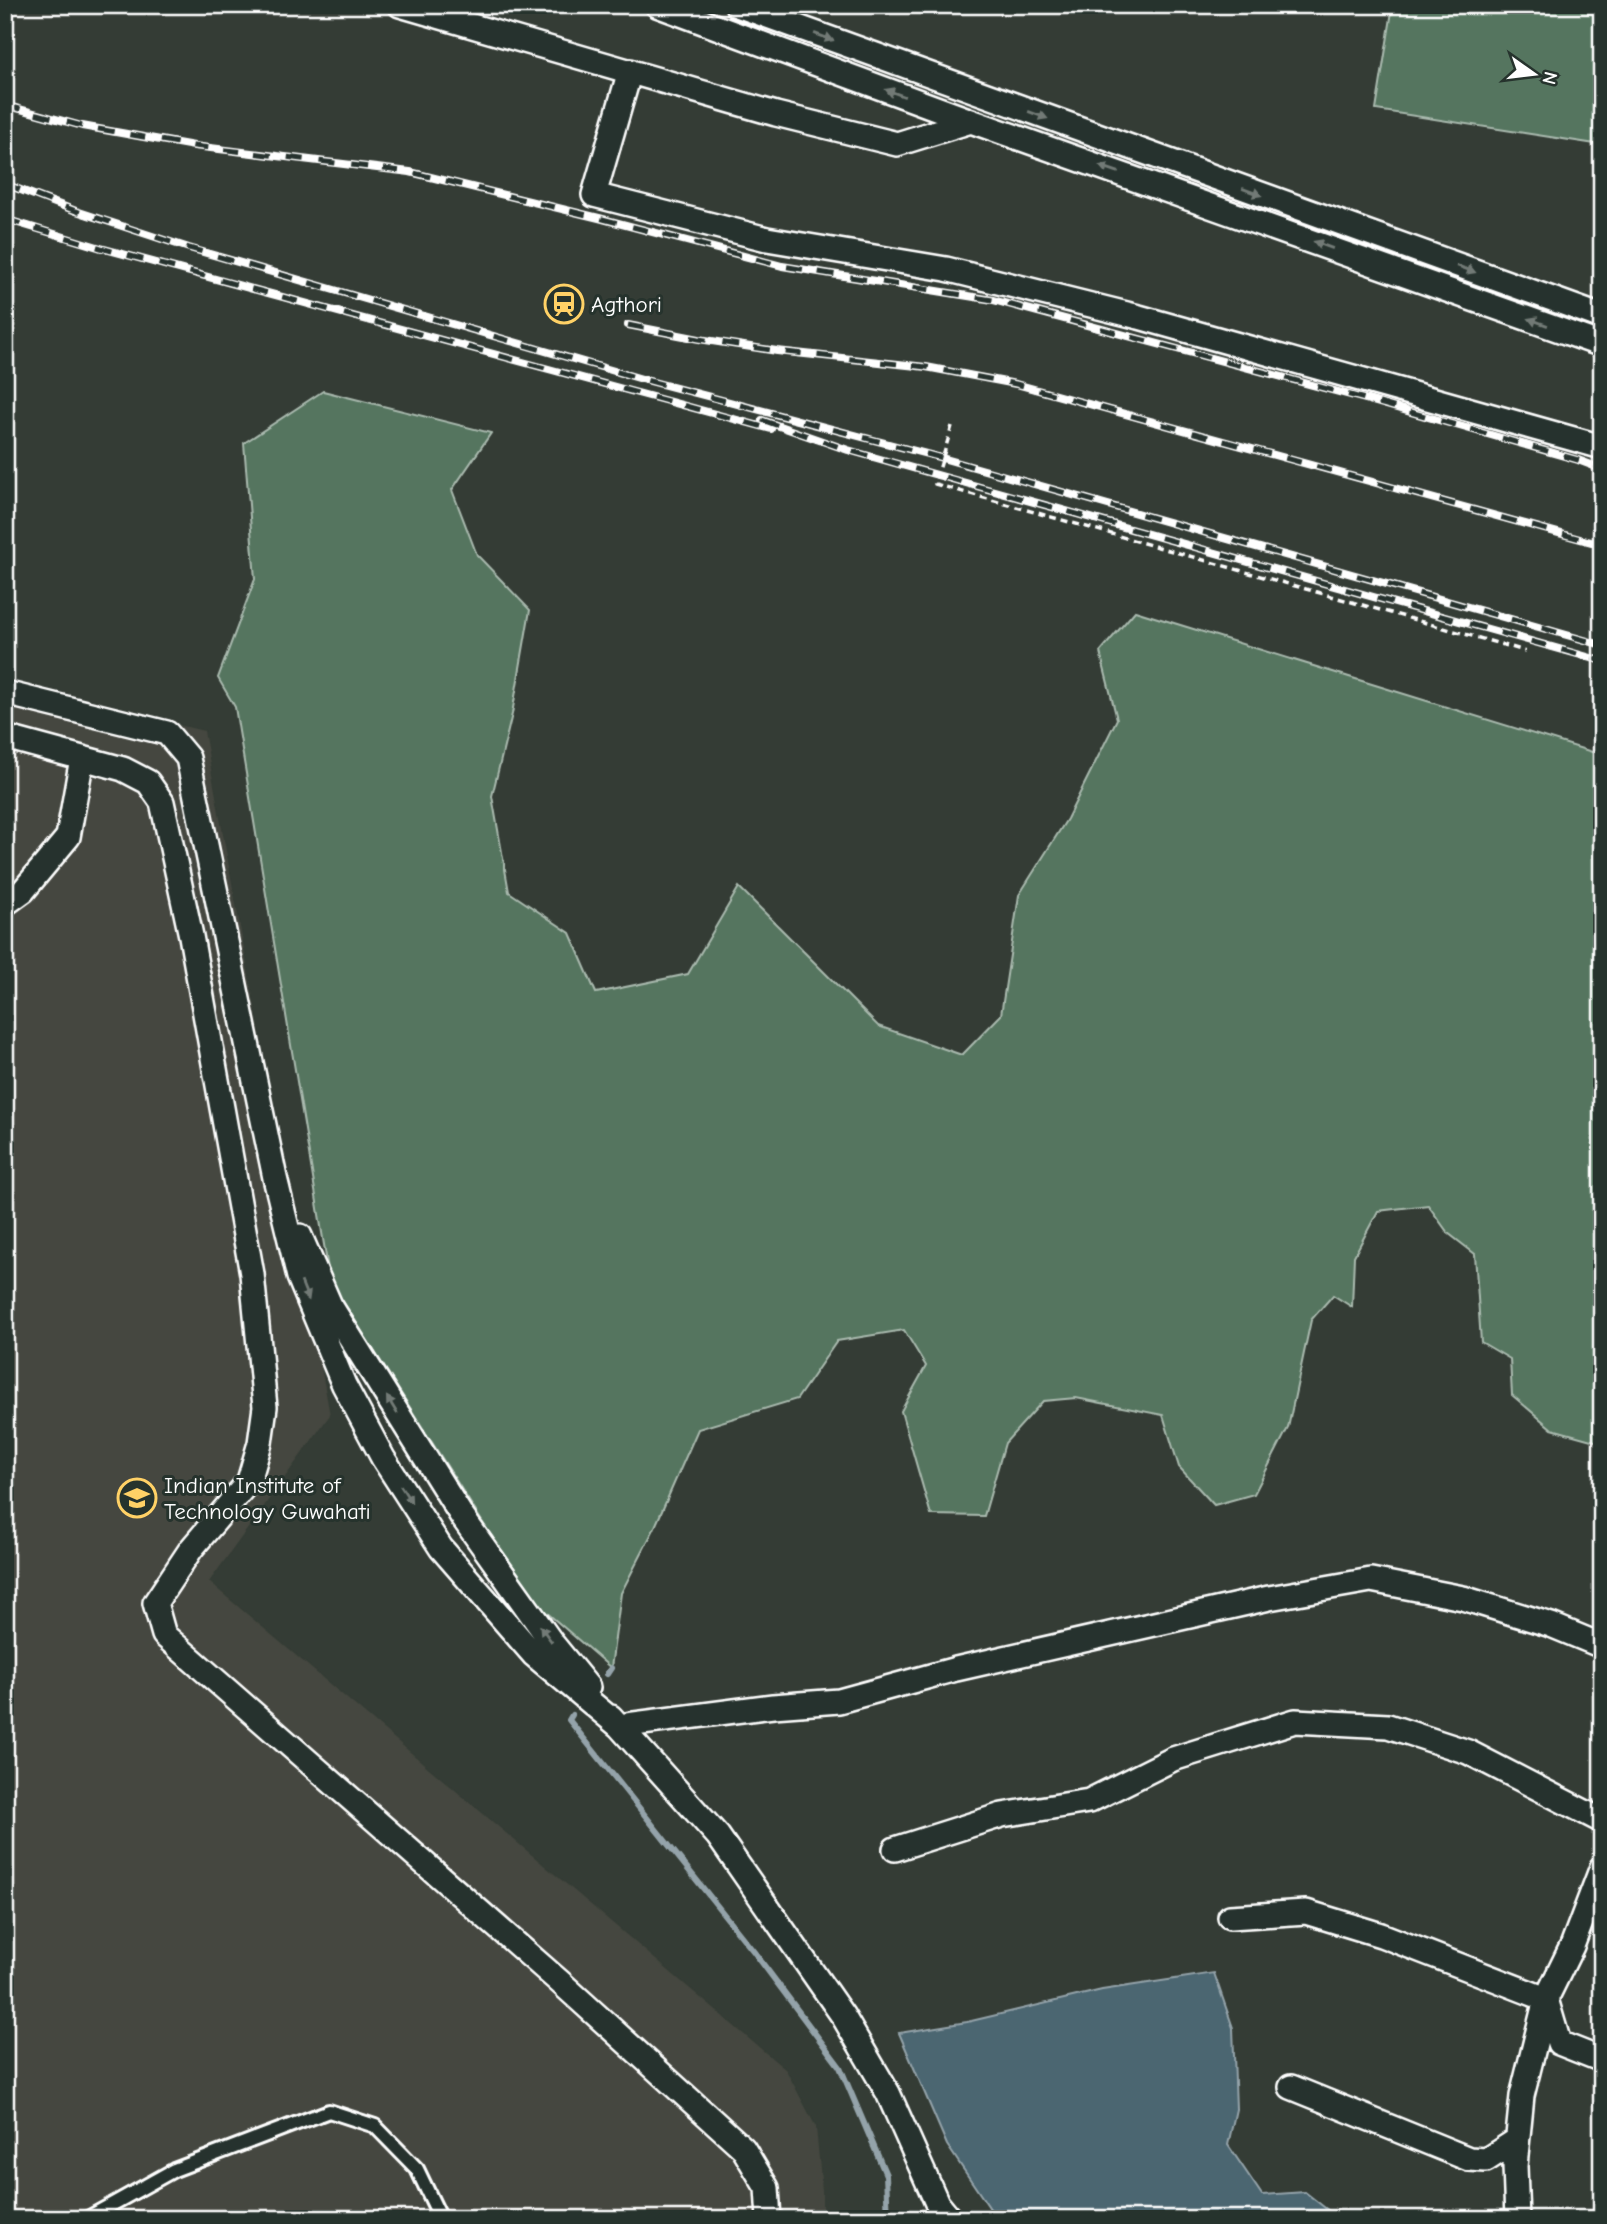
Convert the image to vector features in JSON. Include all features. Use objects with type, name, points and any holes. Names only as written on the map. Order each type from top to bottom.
[{"type":"street","points":[[400,5],[776,114],[897,144],[971,121]]},
{"type":"street","points":[[657,5],[971,121],[1602,345]]},
{"type":"street","points":[[737,5],[1602,317]]},
{"type":"street","points":[[630,71],[594,195],[767,239],[946,269],[1126,314],[1602,447]]},
{"type":"street","points":[[5,693],[167,733],[188,758],[275,1178],[299,1277],[344,1385],[383,1458],[441,1548],[525,1645],[619,1726],[773,1706],[839,1701],[956,1669],[1255,1601],[1371,1580],[1464,1598],[1551,1625],[1602,1646]]},
{"type":"street","points":[[5,737],[123,769],[148,782],[162,802],[191,936],[252,1273],[265,1407],[260,1443],[249,1481],[191,1549],[155,1603],[164,1635],[560,1982],[743,2148],[767,2188],[769,2219]]},
{"type":"street","points":[[5,904],[23,891],[68,837],[82,758]]},
{"type":"street","points":[[275,1178],[330,1305],[456,1507],[552,1643],[619,1726],[718,1836],[842,2016],[888,2093],[937,2203],[950,2219]]},
{"type":"street","points":[[895,1849],[1002,1815],[1089,1801],[1173,1759],[1295,1721],[1388,1726],[1468,1752],[1602,1821]]},
{"type":"street","points":[[1517,2219],[1515,2166],[1522,2096],[1546,1999],[1572,1946],[1602,1867]]},
{"type":"street","points":[[1230,1917],[1306,1912],[1381,1935],[1546,1999]]},
{"type":"street","points":[[1546,1999],[1559,2043],[1602,2060]]},
{"type":"street","points":[[1291,2087],[1469,2159],[1486,2160],[1517,2140]]},
{"type":"lane","points":[[86,2219],[174,2169],[329,2111],[375,2126],[417,2169],[441,2219]]},
{"type":"path","points":[[952,426],[935,484],[1525,651]]},
{"type":"shaded area","name":"Indian Institute of Technology Guwahati","points":[[5,684],[204,731],[330,1415],[209,1582],[786,2070],[816,2127],[822,2219],[5,2219]]},
{"type":"green space","points":[[1393,5],[1602,5],[1602,145],[1376,110]]},
{"type":"green space","points":[[323,391],[491,433],[452,490],[477,555],[530,610],[512,714],[492,796],[509,892],[570,933],[596,993],[688,974],[739,887],[878,1026],[962,1055],[1001,1015],[1019,895],[1067,819],[1117,719],[1100,652],[1135,611],[1602,755],[1602,1443],[1552,1429],[1512,1395],[1510,1359],[1481,1342],[1475,1254],[1448,1233],[1428,1205],[1378,1211],[1354,1256],[1352,1307],[1333,1295],[1311,1320],[1288,1428],[1254,1494],[1214,1505],[1179,1467],[1163,1415],[1076,1398],[1043,1401],[1005,1443],[984,1516],[931,1515],[901,1411],[926,1366],[904,1330],[837,1341],[797,1399],[698,1429],[654,1529],[621,1593],[611,1668],[531,1599],[330,1281],[235,707],[218,678],[255,579],[244,443]]},
{"type":"water","points":[[1214,1973],[1233,2028],[1236,2109],[1228,2145],[1262,2195],[1305,2192],[1339,2219],[997,2219],[947,2145],[899,2033],[967,2022],[1102,1990]]},
{"type":"waterway","points":[[607,1674],[611,1668]]},
{"type":"waterway","points":[[572,1715],[569,1720],[754,1952],[840,2067],[886,2175],[888,2219]]},
{"type":"railway","points":[[5,105],[82,126],[194,146],[410,172],[782,266],[993,300],[1365,399],[1602,469]]},
{"type":"railway","points":[[5,184],[76,211],[189,248],[642,379],[942,458],[1602,645]]},
{"type":"railway","points":[[5,219],[101,248],[771,429]]},
{"type":"railway","points":[[628,325],[777,351],[926,367],[1016,384],[1602,545]]},
{"type":"railway","points":[[762,420],[848,450],[1602,661]]},
{"type":"place","name":"Agthori","points":[[564,304]]},
{"type":"place","name":"Indian Institute of Technology Guwahati","points":[[137,1498]]}]
